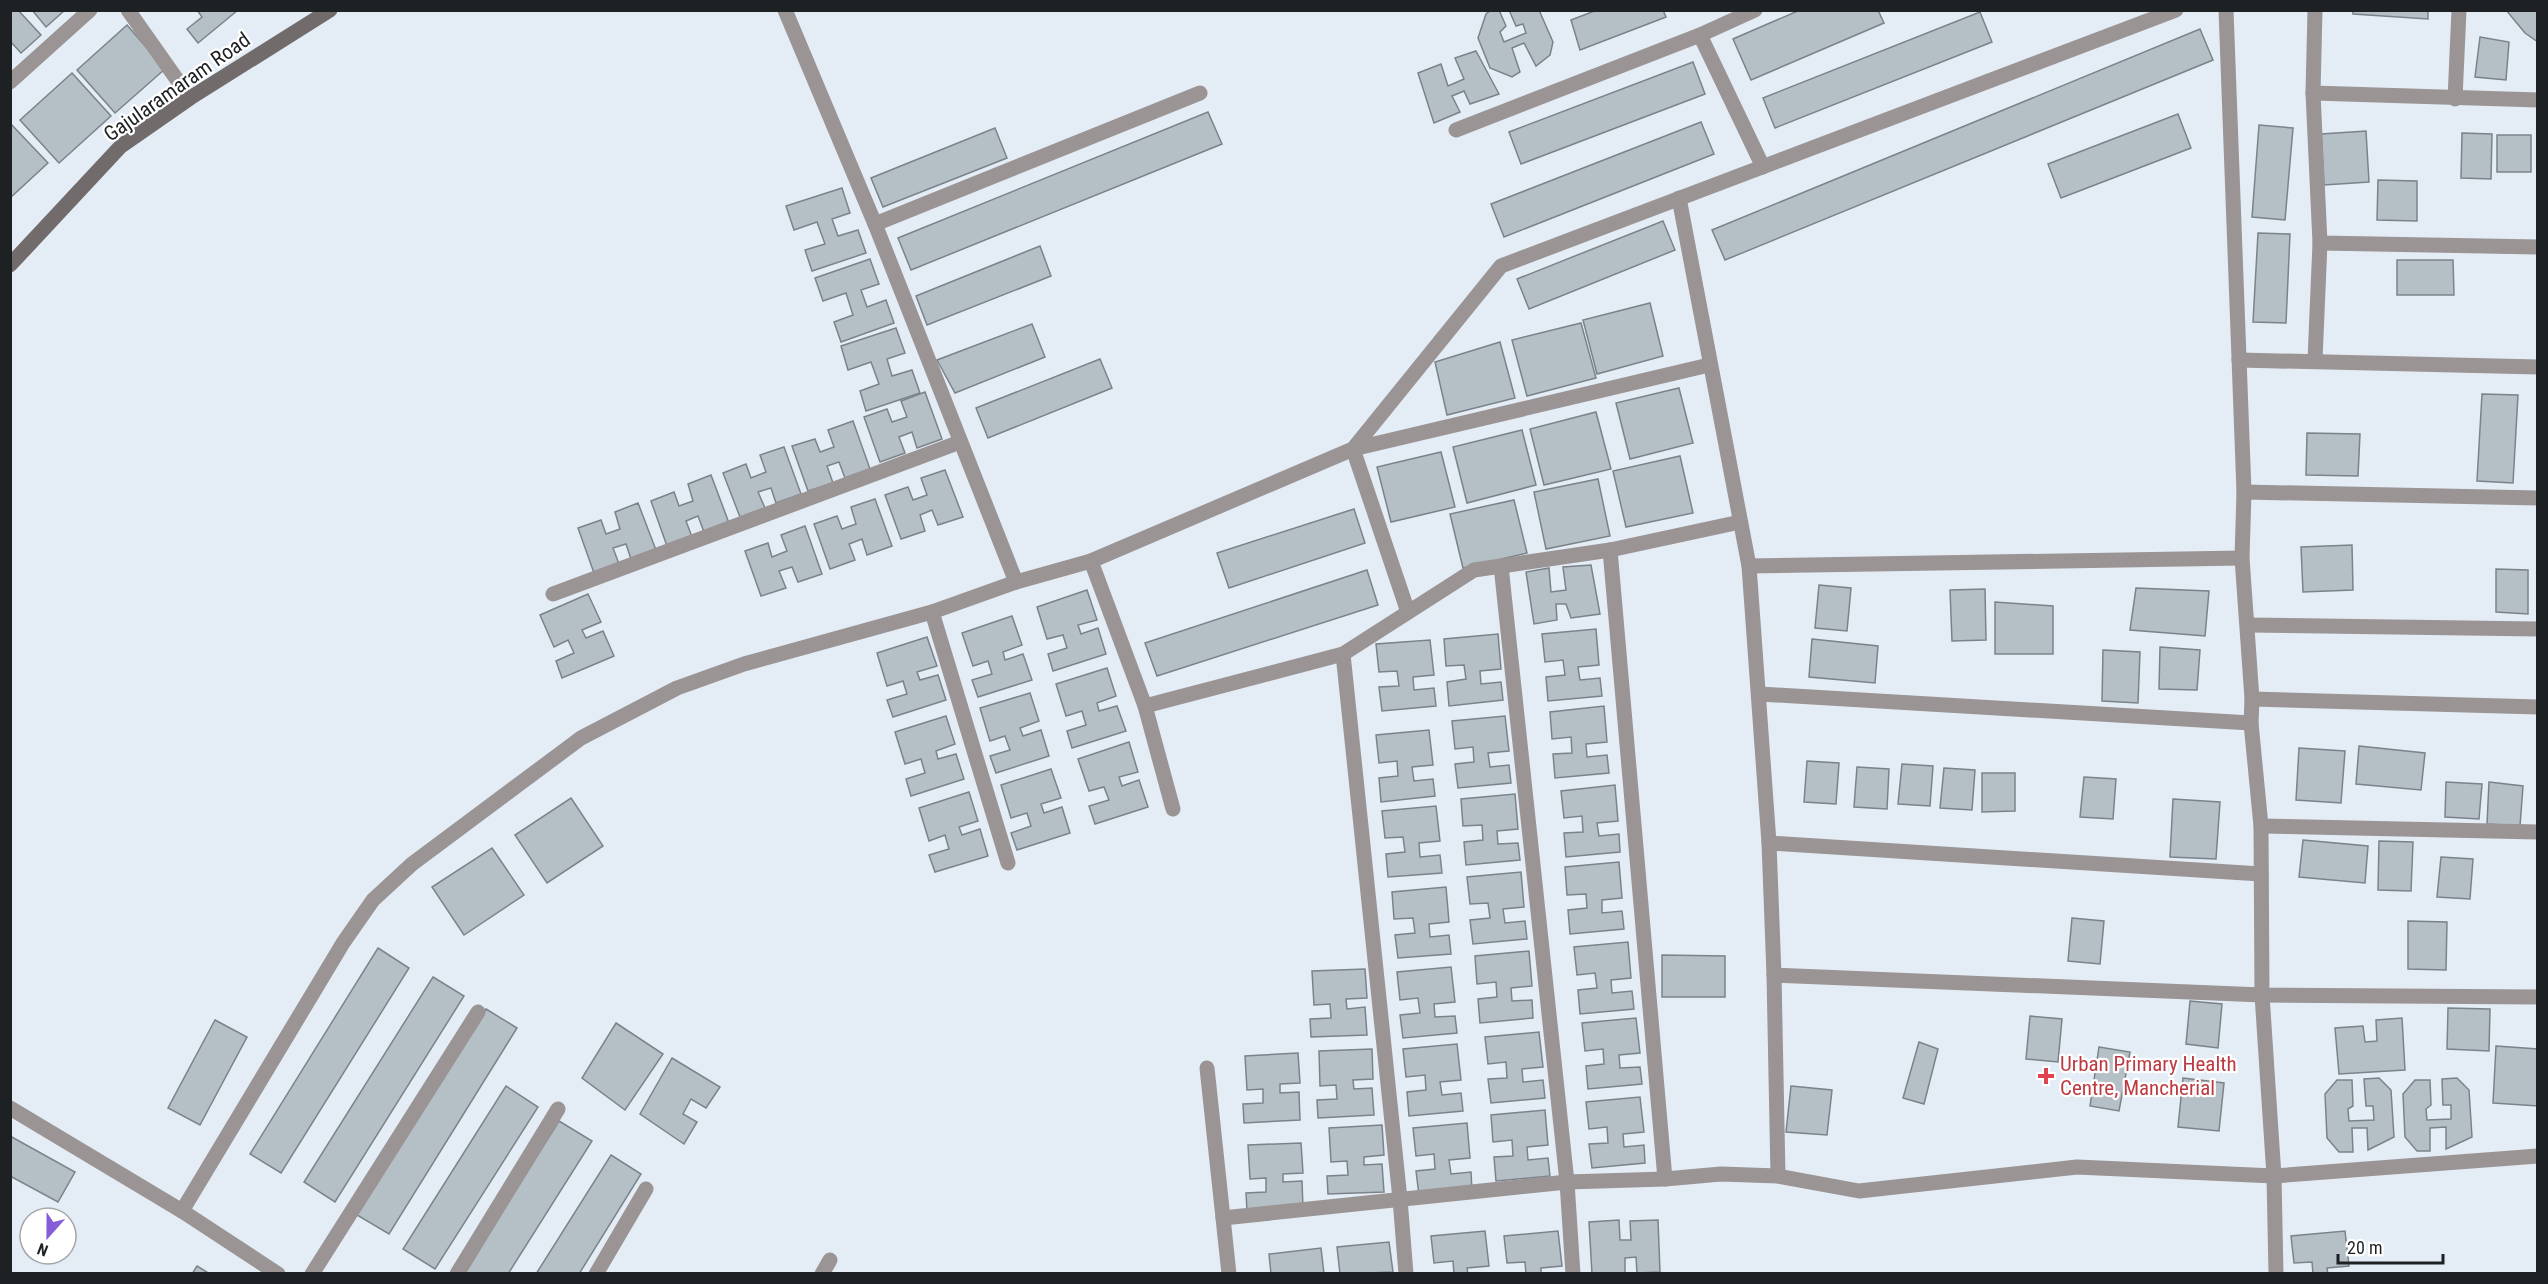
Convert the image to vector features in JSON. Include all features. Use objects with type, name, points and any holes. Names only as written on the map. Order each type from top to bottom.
[{"type":"main road","name":"Gajularamaram Road","points":[[10,265],[121,146],[190,98],[330,10]]},
{"type":"street","points":[[10,82],[90,10]]},
{"type":"street","points":[[128,10],[190,98]]},
{"type":"street","points":[[785,10],[875,224],[1016,582]]},
{"type":"street","points":[[1456,130],[1701,35],[1755,10]]},
{"type":"street","points":[[1353,449],[1501,266],[2176,10]]},
{"type":"street","points":[[2226,10],[2244,492],[2242,558],[2248,625],[2251,723],[2261,826],[2262,995],[2274,1176],[2276,1274]]},
{"type":"street","points":[[2315,10],[2313,93],[2320,243],[2315,360]]},
{"type":"street","points":[[2455,99],[2459,10]]},
{"type":"street","points":[[1701,35],[1763,167]]},
{"type":"street","points":[[875,224],[1200,93]]},
{"type":"street","points":[[2313,93],[2538,100]]},
{"type":"street","points":[[1679,198],[1749,566],[1769,843],[1778,1176]]},
{"type":"street","points":[[2320,243],[2538,247]]},
{"type":"street","points":[[2239,360],[2538,367]]},
{"type":"street","points":[[182,1211],[343,943],[373,900],[412,864],[581,738],[677,688],[744,664],[932,612],[1016,582],[1091,561],[1353,449],[1709,365]]},
{"type":"street","points":[[552,594],[960,442]]},
{"type":"street","points":[[1353,449],[1408,612]]},
{"type":"street","points":[[2244,492],[2538,498]]},
{"type":"street","points":[[1144,706],[1343,654],[1474,570],[1610,550],[1740,522]]},
{"type":"street","points":[[1610,550],[1665,1179]]},
{"type":"street","points":[[1749,566],[2242,558]]},
{"type":"street","points":[[1091,561],[1144,706],[1173,809]]},
{"type":"street","points":[[1501,566],[1567,1182],[1572,1274]]},
{"type":"street","points":[[932,612],[1008,863]]},
{"type":"street","points":[[2248,625],[2538,629]]},
{"type":"street","points":[[1343,654],[1406,1274]]},
{"type":"street","points":[[1760,694],[2251,723]]},
{"type":"street","points":[[2252,699],[2538,707]]},
{"type":"street","points":[[2261,826],[2538,832]]},
{"type":"street","points":[[1769,843],[2261,874]]},
{"type":"street","points":[[1774,975],[2262,995],[2538,997]]},
{"type":"street","points":[[312,1274],[478,1012]]},
{"type":"street","points":[[1207,1068],[1229,1274]]},
{"type":"street","points":[[10,1108],[182,1211],[278,1274]]},
{"type":"street","points":[[457,1274],[558,1109]]},
{"type":"street","points":[[1223,1218],[1567,1182],[1665,1179],[1721,1174],[1778,1176],[1859,1191],[2078,1167],[2274,1176],[2538,1156]]},
{"type":"street","points":[[596,1274],[646,1189]]},
{"type":"building","points":[[10,10],[18,10],[41,35],[21,53],[10,41]]},
{"type":"building","points":[[32,10],[65,10],[46,27]]},
{"type":"building","points":[[197,10],[238,10],[198,43],[187,29],[202,17]]},
{"type":"building","points":[[1491,10],[1499,10],[1506,26],[1500,32],[1504,42],[1526,33],[1523,24],[1516,26],[1509,10],[1539,10],[1553,42],[1550,55],[1536,66],[1524,43],[1512,48],[1520,72],[1512,77],[1490,68],[1478,38],[1486,14]]},
{"type":"building","points":[[1597,10],[1663,10],[1666,17],[1580,50],[1571,20]]},
{"type":"building","points":[[1800,10],[1878,10],[1884,23],[1751,80],[1733,39]]},
{"type":"building","points":[[2353,10],[2428,10],[2428,19],[2353,14]]},
{"type":"building","points":[[2506,10],[2538,10],[2538,42],[2525,33]]},
{"type":"building","points":[[1980,12],[1992,42],[1775,128],[1763,98]]},
{"type":"building","points":[[127,25],[165,69],[115,113],[77,70]]},
{"type":"building","points":[[2200,29],[2213,60],[1725,260],[1712,230]]},
{"type":"building","points":[[2480,37],[2509,42],[2506,80],[2475,77]]},
{"type":"building","points":[[1476,51],[1499,94],[1470,104],[1464,91],[1452,96],[1460,112],[1434,123],[1418,73],[1441,64],[1448,86],[1464,79],[1455,58]]},
{"type":"building","points":[[1693,62],[1705,94],[1521,164],[1509,132]]},
{"type":"building","points":[[72,73],[111,116],[59,163],[20,120]]},
{"type":"building","points":[[1208,112],[1222,144],[911,270],[898,238]]},
{"type":"building","points":[[2178,114],[2191,148],[2061,198],[2048,164]]},
{"type":"building","points":[[1701,122],[1714,154],[1504,237],[1491,204]]},
{"type":"building","points":[[10,123],[48,163],[10,198]]},
{"type":"building","points":[[2259,125],[2293,128],[2285,220],[2252,217]]},
{"type":"building","points":[[995,128],[1007,158],[883,207],[871,178]]},
{"type":"building","points":[[2366,131],[2369,182],[2324,185],[2321,134]]},
{"type":"building","points":[[2462,133],[2492,134],[2491,179],[2461,178]]},
{"type":"building","points":[[2497,135],[2531,135],[2531,172],[2497,172]]},
{"type":"building","points":[[2378,180],[2417,181],[2417,221],[2377,220]]},
{"type":"building","points":[[842,188],[850,213],[832,219],[838,236],[858,230],[866,253],[812,271],[805,250],[825,244],[817,222],[794,230],[786,206]]},
{"type":"building","points":[[1663,221],[1675,250],[1529,309],[1517,279]]},
{"type":"building","points":[[2258,233],[2290,234],[2286,323],[2253,322]]},
{"type":"building","points":[[1040,246],[1051,276],[927,325],[916,296]]},
{"type":"building","points":[[870,259],[879,284],[861,290],[867,307],[886,300],[894,323],[841,342],[834,322],[853,315],[846,293],[823,301],[815,278]]},
{"type":"building","points":[[2397,260],[2453,260],[2454,295],[2397,295]]},
{"type":"building","points":[[1650,303],[1663,356],[1597,374],[1583,320]]},
{"type":"building","points":[[1581,323],[1596,378],[1527,396],[1512,340]]},
{"type":"building","points":[[1032,324],[1045,357],[955,393],[937,360]]},
{"type":"building","points":[[896,328],[905,353],[887,359],[892,376],[912,370],[920,393],[866,411],[860,391],[879,384],[871,362],[848,370],[841,346]]},
{"type":"building","points":[[1500,342],[1515,398],[1447,415],[1435,362]]},
{"type":"building","points":[[1100,359],[1112,388],[988,438],[976,408]]},
{"type":"building","points":[[1679,388],[1693,443],[1630,459],[1616,403]]},
{"type":"building","points":[[925,392],[942,439],[917,448],[912,432],[899,437],[905,453],[880,462],[864,417],[887,409],[892,422],[907,417],[901,401]]},
{"type":"building","points":[[2482,394],[2518,395],[2513,483],[2477,481]]},
{"type":"building","points":[[1596,412],[1611,469],[1544,485],[1530,429]]},
{"type":"building","points":[[853,421],[870,469],[845,478],[839,462],[827,466],[833,483],[808,491],[792,446],[815,439],[820,452],[834,447],[828,430]]},
{"type":"building","points":[[1522,430],[1536,485],[1467,503],[1453,447]]},
{"type":"building","points":[[2307,433],[2360,434],[2358,476],[2306,475]]},
{"type":"building","points":[[784,447],[801,494],[776,503],[771,488],[758,492],[765,508],[740,517],[723,473],[746,464],[751,478],[766,472],[760,455]]},
{"type":"building","points":[[1441,452],[1455,507],[1391,522],[1377,467]]},
{"type":"building","points":[[1680,456],[1693,513],[1626,527],[1613,471]]},
{"type":"building","points":[[945,470],[963,517],[938,525],[932,510],[920,515],[925,531],[901,539],[885,495],[908,487],[913,500],[927,495],[921,478]]},
{"type":"building","points":[[711,475],[729,523],[704,532],[698,516],[686,521],[692,537],[667,546],[651,501],[674,492],[679,506],[693,501],[688,484]]},
{"type":"building","points":[[1598,479],[1610,536],[1546,549],[1534,492]]},
{"type":"building","points":[[875,499],[892,546],[867,555],[862,539],[849,544],[855,560],[830,569],[814,524],[837,516],[842,529],[856,524],[851,507]]},
{"type":"building","points":[[1514,500],[1527,553],[1463,568],[1450,514]]},
{"type":"building","points":[[638,503],[656,550],[631,559],[626,544],[613,548],[619,564],[594,573],[578,528],[601,520],[606,534],[620,529],[615,512]]},
{"type":"building","points":[[1354,509],[1365,543],[1229,588],[1217,553]]},
{"type":"building","points":[[805,526],[822,574],[798,582],[792,567],[779,571],[786,588],[761,596],[745,551],[768,543],[772,557],[787,551],[781,535]]},
{"type":"building","points":[[2352,545],[2353,590],[2303,592],[2301,547]]},
{"type":"building","points":[[1591,565],[1600,614],[1571,618],[1566,604],[1556,604],[1557,620],[1534,624],[1526,572],[1549,568],[1551,592],[1566,590],[1563,567]]},
{"type":"building","points":[[2496,569],[2528,570],[2528,614],[2496,612]]},
{"type":"building","points":[[1367,570],[1378,605],[1157,676],[1145,643]]},
{"type":"building","points":[[1819,585],[1851,588],[1847,631],[1815,628]]},
{"type":"building","points":[[2136,588],[2209,591],[2205,636],[2130,630]]},
{"type":"building","points":[[1985,589],[1986,640],[1952,641],[1950,590]]},
{"type":"building","points":[[1087,590],[1097,620],[1078,625],[1081,634],[1098,628],[1106,654],[1053,671],[1048,654],[1067,648],[1063,635],[1047,639],[1037,607]]},
{"type":"building","points":[[588,594],[601,622],[582,630],[586,638],[603,631],[614,656],[562,678],[556,661],[574,653],[568,640],[554,647],[540,615]]},
{"type":"building","points":[[1995,602],[2053,606],[2053,654],[1995,654]]},
{"type":"building","points":[[1012,616],[1022,645],[1003,652],[1005,660],[1023,654],[1032,680],[978,697],[972,680],[992,674],[988,661],[973,666],[962,633]]},
{"type":"building","points":[[1596,629],[1599,665],[1578,667],[1580,680],[1600,678],[1602,696],[1548,701],[1546,677],[1565,675],[1563,660],[1545,662],[1542,634]]},
{"type":"building","points":[[1498,634],[1501,669],[1480,671],[1481,684],[1501,682],[1503,700],[1449,706],[1447,682],[1466,679],[1464,665],[1446,666],[1444,639]]},
{"type":"building","points":[[927,637],[937,666],[917,672],[920,680],[938,675],[946,700],[893,717],[887,700],[907,694],[903,681],[887,686],[877,653]]},
{"type":"building","points":[[1812,639],[1878,646],[1875,683],[1809,677]]},
{"type":"building","points":[[1430,640],[1434,675],[1413,677],[1414,690],[1434,688],[1436,706],[1382,711],[1379,687],[1399,686],[1397,671],[1379,672],[1376,644]]},
{"type":"building","points":[[2160,647],[2200,650],[2197,690],[2159,689]]},
{"type":"building","points":[[2103,650],[2140,652],[2138,703],[2102,701]]},
{"type":"building","points":[[1107,668],[1116,696],[1097,703],[1099,711],[1117,706],[1126,731],[1072,748],[1067,731],[1086,725],[1082,711],[1066,716],[1056,684]]},
{"type":"building","points":[[1030,693],[1039,721],[1020,728],[1023,736],[1041,730],[1049,756],[996,773],[990,756],[1010,750],[1005,736],[990,741],[980,708]]},
{"type":"building","points":[[1604,706],[1607,742],[1586,744],[1587,757],[1607,755],[1609,773],[1555,778],[1553,754],[1572,753],[1571,737],[1552,739],[1550,712]]},
{"type":"building","points":[[946,716],[955,744],[936,751],[938,759],[956,754],[964,779],[911,796],[906,779],[925,773],[921,759],[905,764],[895,732]]},
{"type":"building","points":[[1505,716],[1509,751],[1488,753],[1490,767],[1509,765],[1511,783],[1458,788],[1455,764],[1474,762],[1473,747],[1455,749],[1452,721]]},
{"type":"building","points":[[1429,730],[1433,765],[1412,767],[1414,781],[1433,779],[1435,796],[1381,802],[1379,778],[1398,776],[1397,761],[1379,763],[1376,735]]},
{"type":"building","points":[[1129,742],[1138,772],[1119,777],[1122,786],[1139,780],[1148,807],[1095,824],[1089,806],[1109,800],[1104,787],[1089,791],[1078,759]]},
{"type":"building","points":[[2359,746],[2425,753],[2421,790],[2356,784]]},
{"type":"building","points":[[2299,748],[2345,751],[2341,803],[2296,800]]},
{"type":"building","points":[[1807,761],[1839,763],[1836,804],[1804,802]]},
{"type":"building","points":[[1902,764],[1933,766],[1930,806],[1898,804]]},
{"type":"building","points":[[1857,767],[1889,769],[1887,809],[1854,807]]},
{"type":"building","points":[[1944,768],[1975,770],[1972,810],[1940,808]]},
{"type":"building","points":[[1051,769],[1061,798],[1041,804],[1044,813],[1062,807],[1070,833],[1017,850],[1011,833],[1031,826],[1027,813],[1011,818],[1001,785]]},
{"type":"building","points":[[1982,773],[2015,773],[2015,811],[1982,812]]},
{"type":"building","points":[[2084,777],[2116,779],[2113,819],[2080,817]]},
{"type":"building","points":[[2446,782],[2482,784],[2479,819],[2445,817]]},
{"type":"building","points":[[2489,782],[2523,786],[2520,826],[2487,824]]},
{"type":"building","points":[[1615,785],[1618,821],[1597,823],[1599,836],[1619,834],[1620,852],[1566,857],[1564,833],[1583,832],[1582,816],[1564,818],[1561,791]]},
{"type":"building","points":[[969,792],[978,821],[959,827],[962,835],[980,829],[988,856],[935,872],[929,855],[949,849],[945,835],[929,841],[919,808]]},
{"type":"building","points":[[1515,794],[1518,829],[1497,831],[1498,844],[1518,843],[1520,860],[1466,865],[1464,842],[1483,840],[1482,825],[1463,826],[1461,799]]},
{"type":"building","points":[[571,798],[603,846],[547,883],[515,835]]},
{"type":"building","points":[[2173,799],[2220,802],[2216,859],[2170,857]]},
{"type":"building","points":[[1436,806],[1440,841],[1419,843],[1420,857],[1440,855],[1442,873],[1388,877],[1386,854],[1405,852],[1403,837],[1385,838],[1382,811]]},
{"type":"building","points":[[2303,840],[2368,846],[2365,883],[2299,877]]},
{"type":"building","points":[[2379,841],[2413,842],[2411,891],[2378,890]]},
{"type":"building","points":[[492,848],[524,895],[464,935],[432,887]]},
{"type":"building","points":[[2441,857],[2473,859],[2470,899],[2437,897]]},
{"type":"building","points":[[1619,862],[1622,898],[1602,900],[1602,913],[1622,911],[1624,929],[1570,934],[1568,910],[1587,908],[1586,894],[1567,895],[1565,867]]},
{"type":"building","points":[[1521,872],[1524,907],[1503,909],[1505,923],[1525,921],[1527,939],[1473,944],[1470,920],[1490,918],[1488,903],[1470,904],[1467,877]]},
{"type":"building","points":[[1446,887],[1449,922],[1429,924],[1430,937],[1449,935],[1451,954],[1398,958],[1395,935],[1415,933],[1413,918],[1394,919],[1392,892]]},
{"type":"building","points":[[2072,918],[2104,921],[2100,964],[2068,961]]},
{"type":"building","points":[[2408,921],[2447,922],[2446,970],[2408,969]]},
{"type":"building","points":[[1628,942],[1631,978],[1611,980],[1612,993],[1632,991],[1634,1009],[1580,1014],[1578,990],[1597,988],[1595,973],[1577,975],[1574,947]]},
{"type":"building","points":[[378,948],[409,968],[281,1173],[250,1154]]},
{"type":"building","points":[[1529,951],[1532,986],[1511,988],[1512,1001],[1532,1000],[1533,1018],[1480,1023],[1478,999],[1497,997],[1496,982],[1477,984],[1475,956]]},
{"type":"building","points":[[1662,955],[1725,956],[1725,997],[1662,997]]},
{"type":"building","points":[[1451,967],[1455,1002],[1434,1004],[1435,1017],[1455,1016],[1457,1033],[1403,1038],[1400,1015],[1420,1013],[1418,998],[1400,1000],[1397,972]]},
{"type":"building","points":[[1365,969],[1367,998],[1346,999],[1347,1009],[1365,1007],[1367,1035],[1311,1037],[1310,1019],[1331,1018],[1330,1004],[1314,1005],[1312,971]]},
{"type":"building","points":[[433,977],[464,996],[335,1202],[304,1182]]},
{"type":"building","points":[[2190,1001],[2222,1004],[2218,1048],[2186,1044]]},
{"type":"building","points":[[2448,1008],[2490,1009],[2489,1051],[2447,1049]]},
{"type":"building","points":[[486,1009],[517,1028],[389,1234],[357,1215]]},
{"type":"building","points":[[2030,1016],[2062,1019],[2058,1062],[2026,1059]]},
{"type":"building","points":[[1636,1018],[1640,1053],[1619,1055],[1620,1068],[1640,1067],[1642,1084],[1588,1089],[1586,1066],[1604,1064],[1603,1049],[1585,1051],[1582,1023]]},
{"type":"building","points":[[2402,1018],[2405,1070],[2339,1074],[2335,1028],[2363,1026],[2365,1042],[2377,1041],[2376,1020]]},
{"type":"building","points":[[215,1020],[247,1037],[200,1125],[168,1108]]},
{"type":"building","points":[[616,1023],[663,1054],[625,1110],[582,1078]]},
{"type":"building","points":[[1539,1032],[1543,1067],[1522,1069],[1523,1082],[1543,1080],[1545,1098],[1491,1103],[1488,1079],[1507,1078],[1506,1062],[1488,1064],[1485,1037]]},
{"type":"building","points":[[1919,1042],[1938,1049],[1924,1104],[1903,1098]]},
{"type":"building","points":[[1457,1044],[1461,1080],[1440,1082],[1442,1095],[1461,1093],[1463,1111],[1409,1116],[1407,1092],[1426,1090],[1425,1075],[1406,1077],[1403,1049]]},
{"type":"building","points":[[2496,1046],[2538,1049],[2538,1106],[2493,1103]]},
{"type":"building","points":[[2099,1047],[2130,1052],[2119,1111],[2090,1106]]},
{"type":"building","points":[[1372,1049],[1373,1079],[1353,1080],[1354,1089],[1372,1088],[1374,1115],[1318,1118],[1317,1100],[1337,1099],[1336,1085],[1320,1086],[1319,1051]]},
{"type":"building","points":[[1298,1053],[1300,1083],[1280,1084],[1280,1093],[1299,1092],[1300,1120],[1244,1123],[1243,1104],[1263,1103],[1263,1089],[1247,1090],[1245,1056]]},
{"type":"building","points":[[672,1058],[720,1087],[706,1108],[691,1099],[683,1114],[697,1122],[684,1144],[640,1114]]},
{"type":"building","points":[[2183,1078],[2224,1083],[2219,1131],[2178,1127]]},
{"type":"building","points":[[2379,1078],[2391,1090],[2394,1137],[2368,1150],[2367,1128],[2352,1128],[2353,1152],[2339,1152],[2327,1138],[2325,1094],[2337,1080],[2352,1080],[2353,1106],[2348,1109],[2349,1121],[2374,1120],[2373,1106],[2366,1106],[2364,1079]]},
{"type":"building","points":[[2457,1078],[2469,1090],[2472,1137],[2446,1149],[2446,1127],[2430,1128],[2430,1151],[2417,1151],[2405,1137],[2403,1094],[2415,1080],[2430,1080],[2431,1105],[2426,1109],[2427,1120],[2451,1119],[2451,1105],[2443,1105],[2442,1079]]},
{"type":"building","points":[[506,1086],[538,1107],[435,1269],[403,1249]]},
{"type":"building","points":[[1791,1086],[1832,1090],[1827,1135],[1786,1132]]},
{"type":"building","points":[[1640,1097],[1644,1132],[1623,1134],[1624,1147],[1644,1145],[1645,1163],[1592,1168],[1589,1144],[1608,1143],[1607,1127],[1589,1129],[1586,1102]]},
{"type":"building","points":[[1545,1110],[1548,1145],[1527,1147],[1528,1160],[1548,1158],[1550,1176],[1496,1181],[1494,1157],[1513,1156],[1512,1140],[1493,1142],[1491,1115]]},
{"type":"building","points":[[559,1121],[592,1141],[508,1274],[463,1274]]},
{"type":"building","points":[[1467,1123],[1470,1158],[1449,1160],[1451,1174],[1471,1172],[1472,1190],[1419,1195],[1416,1171],[1435,1169],[1434,1154],[1416,1156],[1413,1128]]},
{"type":"building","points":[[1382,1125],[1384,1155],[1364,1157],[1364,1165],[1382,1164],[1384,1192],[1328,1194],[1327,1176],[1348,1175],[1347,1161],[1331,1162],[1329,1128]]},
{"type":"building","points":[[10,1136],[75,1172],[58,1202],[10,1176]]},
{"type":"building","points":[[1301,1143],[1303,1173],[1283,1174],[1283,1182],[1302,1181],[1303,1209],[1247,1211],[1246,1193],[1266,1192],[1266,1178],[1250,1179],[1248,1145]]},
{"type":"building","points":[[611,1155],[641,1174],[579,1274],[536,1274]]},
{"type":"building","points":[[1619,1220],[1620,1240],[1631,1240],[1630,1221],[1658,1220],[1660,1272],[1637,1273],[1636,1257],[1625,1258],[1625,1274],[1592,1274],[1589,1222]]},
{"type":"building","points":[[1485,1231],[1489,1266],[1467,1268],[1468,1274],[1454,1274],[1453,1261],[1434,1263],[1431,1236]]},
{"type":"building","points":[[1558,1231],[1562,1266],[1541,1268],[1541,1274],[1526,1274],[1525,1262],[1507,1263],[1504,1236]]},
{"type":"building","points":[[2345,1231],[2349,1266],[2327,1268],[2328,1274],[2313,1274],[2312,1262],[2294,1263],[2291,1236]]},
{"type":"building","points":[[1389,1242],[1393,1272],[1340,1274],[1337,1247]]},
{"type":"building","points":[[1321,1248],[1324,1274],[1271,1274],[1269,1254]]},
{"type":"building","points":[[197,1266],[210,1274],[192,1274]]},
{"type":"place","name":"Urban Primary Health Centre, Mancherial","points":[[2046,1076]]}]
